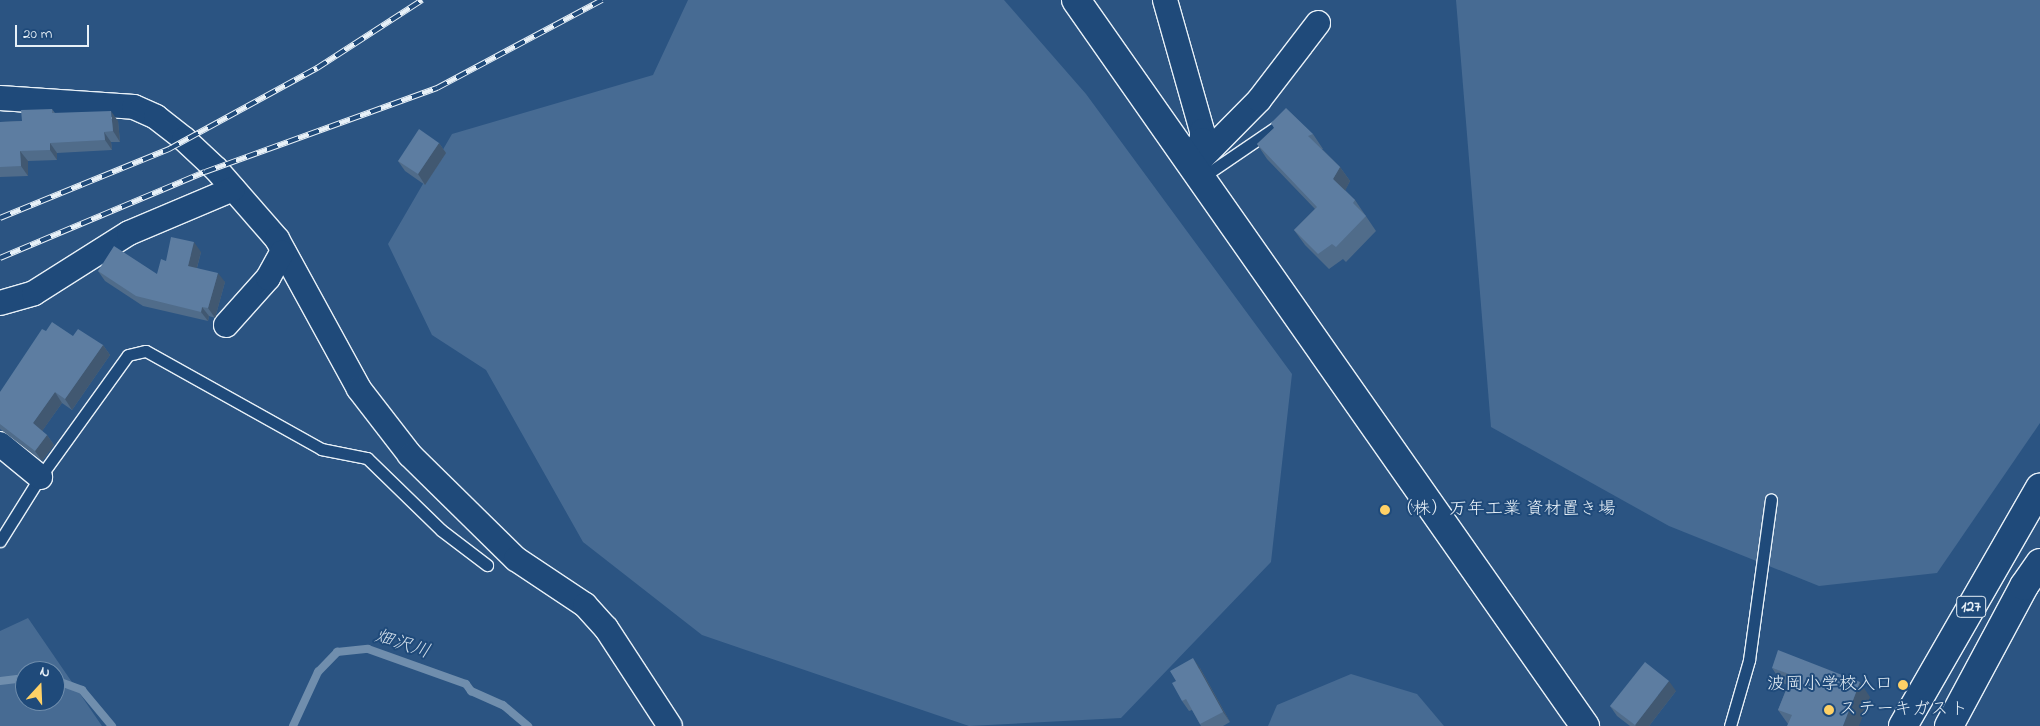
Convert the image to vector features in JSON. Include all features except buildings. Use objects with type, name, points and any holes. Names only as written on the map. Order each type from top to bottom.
[{"type":"main road","points":[[1076,0],[1585,726]]},
{"type":"main road","name":"127","points":[[1904,726],[2040,488]]},
{"type":"main road","name":"127","points":[[1949,726],[2024,586],[2040,563]]},
{"type":"street","points":[[1165,0],[1202,131],[1202,140],[1194,168]]},
{"type":"street","points":[[1194,168],[1259,100],[1318,22]]},
{"type":"street","points":[[0,98],[134,107],[156,117],[184,139],[277,239],[282,253],[359,389],[410,454],[516,559],[585,604],[606,628],[670,726]]},
{"type":"street","points":[[0,303],[34,293],[129,233],[233,190]]},
{"type":"street","points":[[226,325],[268,278],[282,253]]},
{"type":"street","points":[[0,444],[40,477]]},
{"type":"lane","points":[[1194,168],[1290,117]]},
{"type":"lane","points":[[0,542],[40,477],[128,356],[146,351],[321,449],[367,458],[441,530],[487,565]]},
{"type":"lane","points":[[1730,726],[1749,660],[1771,499]]},
{"type":"shaded area","points":[[688,0],[1004,0],[1086,94],[1292,374],[1271,562],[1121,718],[969,726],[702,635],[583,542],[486,370],[432,335],[388,244],[452,134],[653,75]]},
{"type":"shaded area","points":[[1456,0],[2040,0],[2040,423],[1937,573],[1819,586],[1669,526],[1491,427]]},
{"type":"shaded area","points":[[28,618],[57,661],[15,661],[15,711],[65,711],[65,672],[102,726],[0,726],[0,631]]},
{"type":"shaded area","points":[[1351,674],[1417,694],[1444,726],[1268,726],[1277,705]]},
{"type":"waterway","name":"畑沢川","points":[[293,726],[318,672],[337,652],[368,649],[466,684],[471,691],[503,705],[528,726]]},
{"type":"waterway","name":"畑沢川","points":[[0,681],[15,679]]},
{"type":"waterway","name":"畑沢川","points":[[65,684],[82,690],[112,726]]},
{"type":"railway","points":[[0,218],[169,149],[317,68],[422,0]]},
{"type":"railway","points":[[0,258],[205,172],[437,88],[602,0]]},
{"type":"place","name":"（株）万年工業 資材置き場","points":[[1385,510]]},
{"type":"place","name":"波岡小学校入口","points":[[1903,685]]},
{"type":"place","name":"ステーキガスト","points":[[1829,710]]}]
